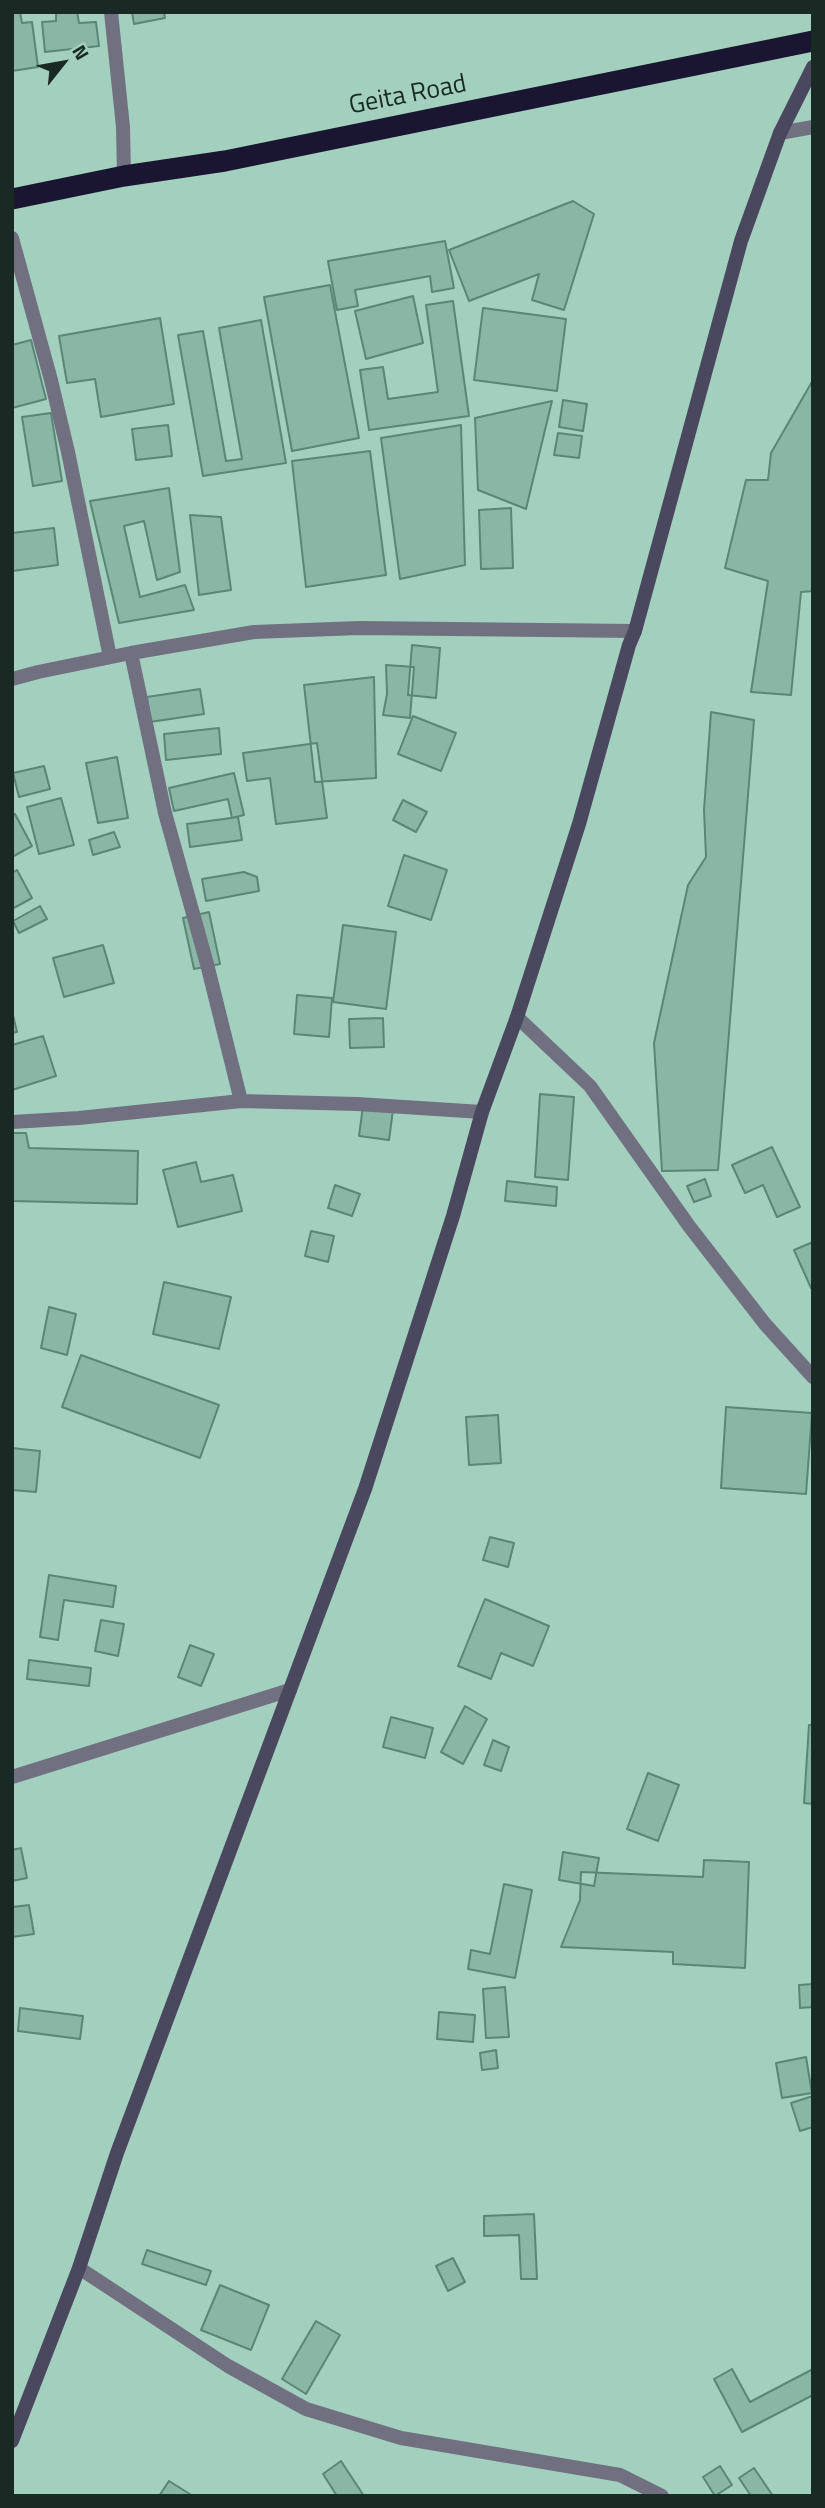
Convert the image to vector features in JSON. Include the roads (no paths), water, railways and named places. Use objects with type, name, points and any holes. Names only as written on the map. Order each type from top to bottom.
[{"type":"highway","name":"Geita Road","points":[[12,198],[225,161],[813,41]]},
{"type":"main road","points":[[12,2441],[79,2268],[117,2153],[365,1489],[453,1216],[482,1112],[517,1017],[579,824],[635,631],[741,241],[780,133],[813,67]]},
{"type":"street","points":[[111,12],[123,127],[124,177]]},
{"type":"street","points":[[780,133],[813,127]]},
{"type":"street","points":[[12,238],[62,428],[110,657]]},
{"type":"street","points":[[12,680],[110,657],[254,632],[359,628],[635,631]]},
{"type":"street","points":[[131,653],[164,813],[207,964],[241,1101]]},
{"type":"street","points":[[517,1017],[590,1086],[689,1226],[765,1324],[813,1377]]},
{"type":"street","points":[[12,1122],[79,1118],[241,1101],[357,1104],[482,1112]]},
{"type":"street","points":[[12,1777],[290,1690]]},
{"type":"street","points":[[79,2268],[228,2366],[306,2409],[401,2438],[620,2475],[662,2496]]}]
